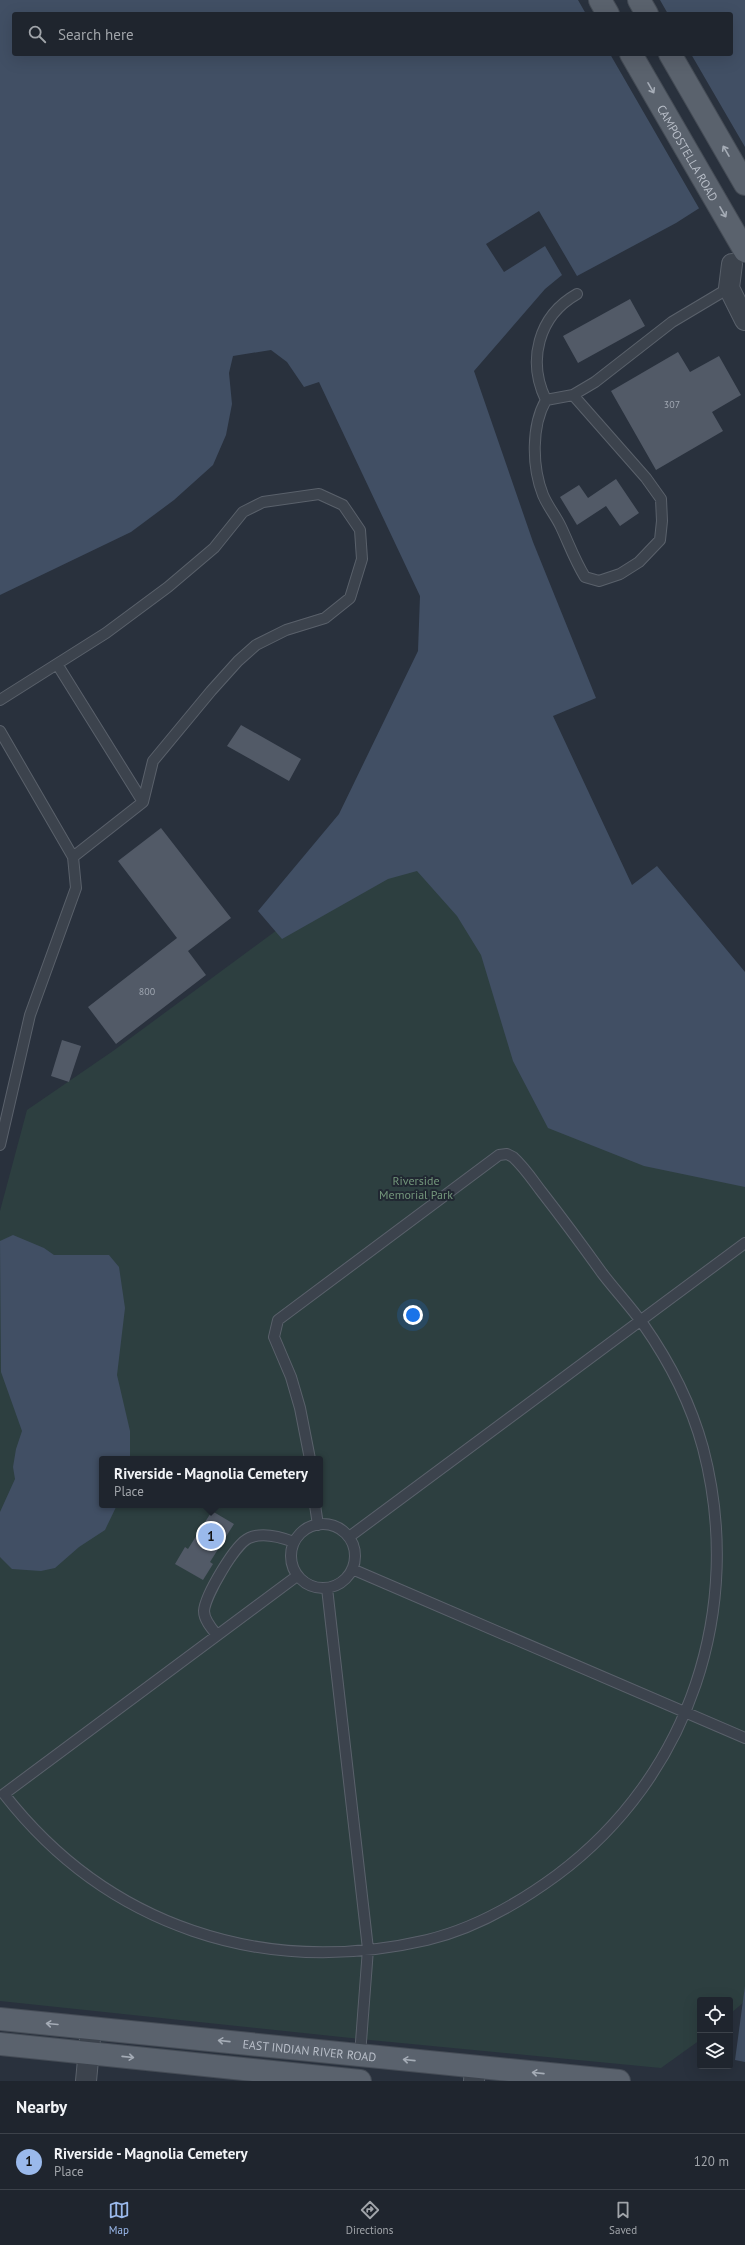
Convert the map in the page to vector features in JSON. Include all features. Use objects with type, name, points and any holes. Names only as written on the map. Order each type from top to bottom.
[{"type":"main road","points":[[600,0],[607,12]]},
{"type":"main road","points":[[639,0],[646,12]]},
{"type":"main road","name":"CAMPOSTELLA ROAD","points":[[632,56],[741,256]]},
{"type":"main road","points":[[671,56],[745,184]]},
{"type":"main road","name":"EAST INDIAN RIVER ROAD","points":[[0,2019],[360,2055],[475,2074],[619,2081]]},
{"type":"main road","points":[[0,2044],[89,2053],[279,2077],[360,2081]]},
{"type":"street","points":[[741,256],[729,288],[745,320]]},
{"type":"street","points":[[86,2081],[91,2028]]},
{"type":"street","points":[[279,2077],[282,2047]]},
{"type":"lane","points":[[574,395],[646,478],[661,499],[662,521],[660,540],[639,562],[620,574],[599,581],[585,577],[543,494],[535,460],[540,410],[546,400],[574,395],[595,382],[672,322],[729,288]]},
{"type":"lane","points":[[546,400],[539,385],[536,367],[538,346],[553,316],[567,300],[577,294]]},
{"type":"lane","points":[[0,700],[106,633],[168,587],[214,548],[243,512],[263,502],[319,494],[342,505],[360,530],[362,559],[350,598],[325,618],[286,630],[256,645],[238,661],[211,690],[153,761],[144,802],[73,856]]},
{"type":"lane","points":[[56,664],[144,802]]},
{"type":"lane","points":[[0,731],[73,856],[76,888],[30,1015],[0,1145]]},
{"type":"lane","points":[[297,1576],[1,1793],[24,1819],[76,1868],[104,1888],[141,1910],[180,1928],[253,1946],[333,1951],[368,1949],[428,1940],[464,1927],[508,1908],[559,1873],[597,1842],[630,1806],[654,1775],[687,1713],[706,1657],[714,1616],[718,1574],[718,1534],[713,1494],[704,1448],[691,1412],[675,1377],[640,1320],[610,1285],[517,1160],[507,1154],[499,1155],[278,1320],[274,1337],[291,1378],[300,1408],[309,1456]]},
{"type":"lane","points":[[349,1537],[745,1243]]},
{"type":"lane","points":[[315,1508],[318,1524]]},
{"type":"lane","points":[[318,1524],[335,1526],[349,1537],[354,1547],[355,1558],[352,1569],[346,1578],[338,1585],[327,1588],[310,1586],[297,1576],[291,1559],[294,1542],[308,1528],[318,1524]]},
{"type":"lane","points":[[217,1635],[209,1624],[204,1612],[206,1601],[235,1549],[250,1538],[265,1536],[294,1542]]},
{"type":"lane","points":[[352,1569],[745,1738]]},
{"type":"lane","points":[[327,1588],[368,1949],[360,2055]]},
{"type":"green space","name":"Riverside Memorial Park","points":[[483,778],[745,1114],[745,2001],[733,2011],[733,1997],[697,1997],[697,2042],[661,2068],[370,2040],[0,2001],[0,1211],[27,1110],[113,1051]]},
{"type":"water","points":[[0,0],[745,0],[745,184],[734,186],[676,223],[577,276],[539,211],[486,244],[504,272],[545,246],[562,275],[545,289],[474,371],[533,542],[596,698],[553,716],[632,885],[657,866],[745,972],[745,1187],[644,1166],[548,1128],[513,1061],[481,955],[457,916],[417,871],[388,879],[282,939],[258,911],[339,814],[418,651],[420,596],[319,382],[304,387],[287,362],[271,350],[233,356],[229,373],[232,404],[226,435],[213,465],[174,500],[131,532],[0,595]]},
{"type":"water","points":[[13,1235],[44,1248],[54,1255],[109,1255],[119,1267],[125,1308],[117,1375],[130,1431],[130,1456],[99,1456],[99,1508],[116,1508],[105,1530],[79,1547],[55,1568],[41,1571],[12,1569],[0,1557],[0,1512],[15,1479],[13,1467],[16,1449],[22,1431],[1,1372],[0,1241]]},
{"type":"water","points":[[745,1986],[745,2062],[735,2060]]},
{"type":"pier","points":[[578,0],[660,0],[667,12],[585,12]]},
{"type":"pier","points":[[611,56],[692,56],[745,147],[745,186],[735,187],[700,210]]},
{"type":"building","points":[[630,299],[645,326],[578,363],[563,336]]},
{"type":"building","points":[[678,352],[690,372],[719,356],[741,395],[712,412],[723,431],[656,470],[611,391]]},
{"type":"building","points":[[616,479],[639,513],[620,526],[606,506],[577,525],[560,497],[579,485],[588,498]]},
{"type":"building","points":[[241,725],[301,759],[289,781],[227,746]]},
{"type":"building","points":[[161,828],[231,918],[188,951],[206,975],[116,1044],[88,1007],[177,938],[118,861]]},
{"type":"building","points":[[62,1040],[81,1046],[69,1082],[51,1076]]},
{"type":"building","points":[[212,1511],[234,1524],[210,1562],[213,1564],[203,1580],[175,1564],[185,1547],[188,1549]]},
{"type":"place","name":"Riverside - Magnolia Cemetery","points":[[211,1536]]}]
